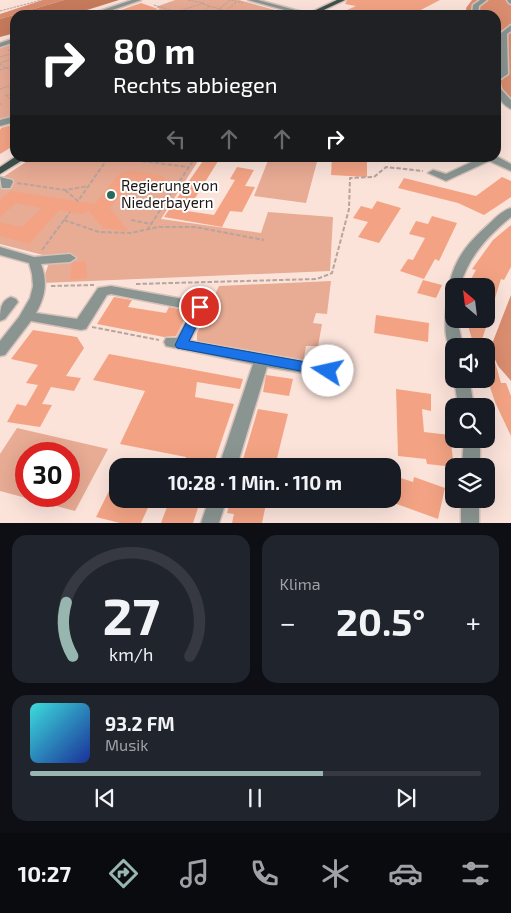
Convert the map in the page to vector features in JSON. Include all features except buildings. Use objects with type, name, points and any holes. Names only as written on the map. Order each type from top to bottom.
[{"type":"main road","points":[[320,10],[342,0]]},
{"type":"main road","points":[[0,171],[15,162]]},
{"type":"street","points":[[112,7],[126,0]]},
{"type":"street","points":[[107,10],[138,0]]},
{"type":"street","points":[[251,0],[290,10]]},
{"type":"street","points":[[476,10],[476,5],[484,0]]},
{"type":"street","points":[[501,76],[504,74],[504,32],[511,27]]},
{"type":"street","points":[[501,94],[511,106]]},
{"type":"street","points":[[433,173],[446,178],[479,162]]},
{"type":"street","points":[[500,162],[511,168]]},
{"type":"street","points":[[457,278],[462,264],[476,242],[511,211]]},
{"type":"street","points":[[0,251],[34,261],[70,258]]},
{"type":"street","points":[[0,351],[28,316],[35,304],[40,272],[34,261]]},
{"type":"street","points":[[28,316],[81,325],[103,291],[111,290],[200,307],[176,343],[338,373]]},
{"type":"street","points":[[0,316],[11,302]]},
{"type":"street","points":[[231,458],[262,360]]},
{"type":"street","points":[[210,523],[215,508]]},
{"type":"street","points":[[470,508],[470,523]]},
{"type":"path","points":[[0,11],[42,0]]},
{"type":"path","points":[[188,0],[222,10]]},
{"type":"path","points":[[181,10],[207,0]]},
{"type":"path","points":[[219,9],[230,0]]},
{"type":"path","points":[[227,10],[236,1]]},
{"type":"path","points":[[154,5],[170,10]]},
{"type":"path","points":[[205,10],[210,6]]},
{"type":"path","points":[[0,63],[10,70]]},
{"type":"path","points":[[0,70],[10,67]]},
{"type":"path","points":[[0,94],[10,95]]},
{"type":"path","points":[[5,95],[10,100]]},
{"type":"path","points":[[65,190],[78,202],[105,162]]},
{"type":"path","points":[[148,162],[188,167]]},
{"type":"path","points":[[147,230],[192,162]]},
{"type":"path","points":[[134,284],[317,279],[332,273],[349,209],[350,178],[371,180],[382,173],[386,167],[433,173]]},
{"type":"path","points":[[4,183],[65,190],[89,186]]},
{"type":"path","points":[[34,261],[70,212]]},
{"type":"path","points":[[64,220],[99,232],[147,230],[158,227],[195,227],[264,240]]},
{"type":"path","points":[[130,220],[151,224]]},
{"type":"path","points":[[39,287],[96,285]]},
{"type":"path","points":[[81,325],[176,343]]},
{"type":"shaded area","points":[[43,0],[64,0],[30,10],[12,10]]},
{"type":"shaded area","points":[[64,0],[119,0],[87,10],[30,10]]},
{"type":"shaded area","points":[[175,0],[239,0],[275,10],[157,10],[160,9],[156,7]]},
{"type":"shaded area","points":[[472,0],[511,0],[511,98],[501,99],[501,10],[466,10]]},
{"type":"shaded area","points":[[10,11],[10,16],[0,19],[0,14]]},
{"type":"shaded area","points":[[10,16],[10,34],[0,37],[0,19]]},
{"type":"shaded area","points":[[10,44],[10,118],[0,121],[0,48]]},
{"type":"shaded area","points":[[26,162],[197,162],[161,219],[261,233],[268,212],[333,217],[330,271],[42,283],[51,257],[0,244],[0,179]]},
{"type":"shaded area","points":[[267,162],[317,162],[306,203],[254,196]]},
{"type":"shaded area","points":[[331,281],[327,314],[316,313],[313,323],[322,324],[318,346],[306,346],[303,363],[197,342],[197,333],[219,286]]},
{"type":"shaded area","points":[[511,295],[511,381],[495,360],[494,338]]},
{"type":"shaded area","points":[[17,428],[78,442],[15,442],[15,495],[0,491],[0,454]]},
{"type":"shaded area","points":[[80,443],[108,449],[80,502]]},
{"type":"shaded area","points":[[60,507],[77,507],[75,511]]},
{"type":"place","name":"Regierung von Niederbayern","points":[[111,195]]},
{"type":"route","points":[[200,307],[181,345],[328,371]]}]
